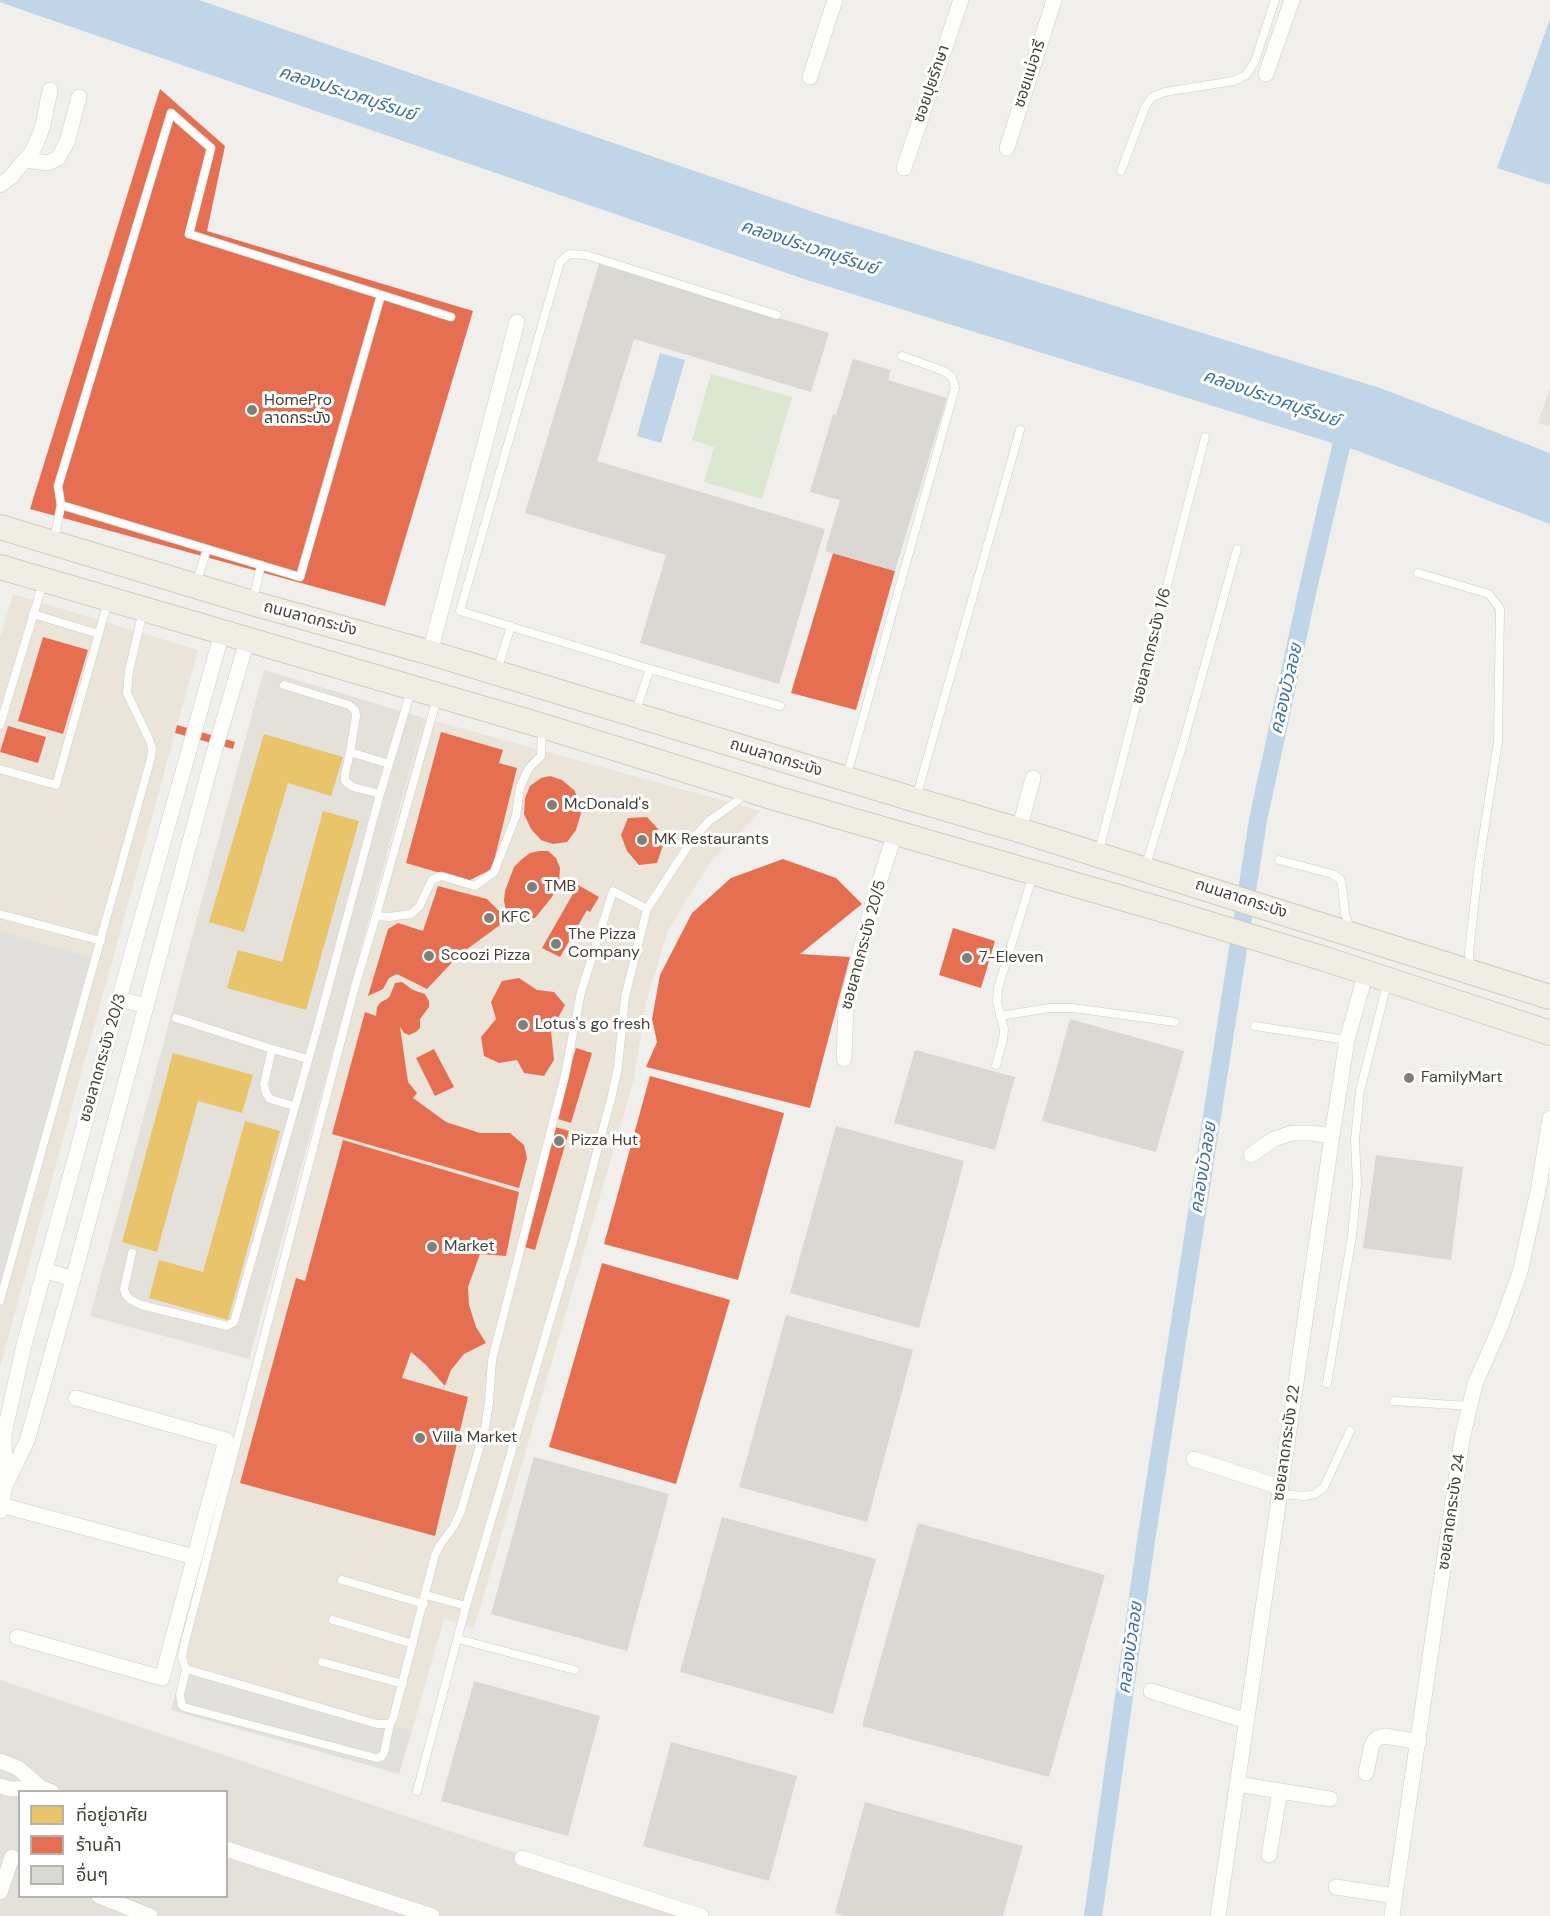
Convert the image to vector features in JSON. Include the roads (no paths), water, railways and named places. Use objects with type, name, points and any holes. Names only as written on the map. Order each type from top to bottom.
[{"type":"main road","name":"ถนนลาดกระบัง","points":[[0,527],[252,603],[497,672],[1019,830],[1550,997]]},
{"type":"main road","name":"ถนนลาดกระบัง","points":[[0,567],[438,694],[742,788],[1170,912],[1325,959],[1550,1034]]},
{"type":"main road","points":[[742,788],[751,750]]},
{"type":"street","points":[[810,77],[835,0]]},
{"type":"street","name":"ซอยปุยรักษา","points":[[904,168],[961,0]]},
{"type":"street","name":"ซอยแม่อารี","points":[[1007,148],[1054,0]]},
{"type":"street","points":[[1266,74],[1292,0]]},
{"type":"street","points":[[0,185],[11,177],[38,139],[44,125],[50,90]]},
{"type":"street","points":[[25,160],[48,163],[58,158],[67,142],[79,97]]},
{"type":"street","points":[[431,653],[436,626],[517,322]]},
{"type":"street","name":"ซอยลาดกระบัง 20/3","points":[[1,1508],[5,1486],[4,1434],[24,1346],[222,633]]},
{"type":"street","name":"ซอยลาดกระบัง 20/3","points":[[5,1486],[27,1442],[247,640]]},
{"type":"street","points":[[1019,830],[1033,778]]},
{"type":"street","points":[[168,827],[192,834]]},
{"type":"street","name":"ซอยลาดกระบัง 20/5","points":[[844,1059],[846,1006],[874,899],[896,833]]},
{"type":"street","name":"ซอยลาดกระบัง 22","points":[[1218,1916],[1347,1040],[1377,976]]},
{"type":"street","points":[[119,999],[147,1006]]},
{"type":"street","name":"ซอยลาดกระบัง 24","points":[[1392,1916],[1462,1439],[1475,1384],[1501,1325],[1520,1272],[1539,1186],[1550,1118]]},
{"type":"street","points":[[1251,1155],[1274,1139],[1292,1133],[1332,1136]]},
{"type":"street","points":[[44,1270],[73,1279]]},
{"type":"street","points":[[24,1346],[52,1353]]},
{"type":"street","points":[[17,1637],[162,1678],[226,1440],[76,1398]]},
{"type":"street","points":[[1194,1459],[1280,1491]]},
{"type":"street","points":[[1,1508],[194,1557]]},
{"type":"street","points":[[1151,1691],[1246,1721]]},
{"type":"street","points":[[1366,1773],[1372,1745],[1378,1737],[1385,1736],[1419,1742]]},
{"type":"street","points":[[0,1761],[18,1768],[47,1790]]},
{"type":"street","points":[[1238,1784],[1330,1799]]},
{"type":"street","points":[[0,1786],[11,1789],[47,1790]]},
{"type":"street","points":[[1269,1855],[1280,1791]]},
{"type":"street","points":[[228,1850],[432,1916]]},
{"type":"street","points":[[6,1880],[10,1858]]},
{"type":"street","points":[[522,1858],[701,1916]]},
{"type":"street","points":[[1336,1887],[1395,1896]]},
{"type":"street","points":[[104,1898],[150,1916]]},
{"type":"lane","points":[[1121,171],[1145,107],[1152,97],[1165,92],[1233,81],[1246,75],[1255,61],[1275,0]]},
{"type":"lane","points":[[53,544],[61,505],[58,486],[171,113],[211,148],[189,234],[451,317]]},
{"type":"lane","points":[[777,315],[586,255],[569,254],[560,262],[460,611],[780,706]]},
{"type":"lane","points":[[61,505],[300,577],[381,295]]},
{"type":"lane","points":[[846,779],[955,388],[952,377],[944,371],[902,356]]},
{"type":"lane","points":[[916,800],[1020,430]]},
{"type":"lane","name":"ซอยลาดกระบัง 1/6","points":[[1098,855],[1205,437]]},
{"type":"lane","points":[[195,586],[207,549]]},
{"type":"lane","points":[[1145,870],[1181,752],[1237,549]]},
{"type":"lane","points":[[252,603],[261,565]]},
{"type":"lane","points":[[1418,573],[1488,594],[1500,609],[1498,741],[1479,863],[1469,952],[1470,971]]},
{"type":"lane","points":[[0,725],[44,580]]},
{"type":"lane","points":[[0,769],[56,785],[108,599]]},
{"type":"lane","points":[[0,1301],[151,758],[150,739],[127,693],[129,671],[144,610]]},
{"type":"lane","points":[[33,614],[99,634]]},
{"type":"lane","points":[[497,672],[511,626]]},
{"type":"lane","points":[[635,714],[650,669]]},
{"type":"lane","points":[[284,685],[348,705],[355,710],[356,716],[345,781],[353,787],[380,794]]},
{"type":"lane","points":[[132,1252],[124,1289],[131,1300],[141,1305],[227,1326],[234,1322],[309,1059],[380,794],[412,687]]},
{"type":"lane","points":[[438,694],[354,990],[184,1646],[183,1658],[186,1669],[180,1695],[182,1706],[376,1758],[384,1753],[435,1555],[461,1511],[485,1428],[492,1360],[565,1075],[581,992],[614,891],[647,909]]},
{"type":"lane","points":[[376,916],[411,914],[419,907],[432,880],[441,876],[475,886],[494,872],[516,816],[520,786],[529,768],[541,756],[543,726]]},
{"type":"lane","points":[[350,752],[389,764]]},
{"type":"lane","points":[[417,1791],[466,1606],[573,1242],[612,1095],[618,1067],[626,998],[647,909],[692,840],[709,821],[740,799],[742,788]]},
{"type":"lane","points":[[1280,860],[1332,873],[1340,879],[1345,914],[1352,934]]},
{"type":"lane","points":[[996,1065],[1004,1029],[997,1002],[998,988],[1034,874]]},
{"type":"lane","points":[[0,914],[101,941]]},
{"type":"lane","points":[[1327,1383],[1352,1236],[1358,1184],[1355,1139],[1377,976]]},
{"type":"lane","points":[[1000,1016],[1049,1008],[1073,1008],[1174,1022]]},
{"type":"lane","points":[[176,1018],[309,1059]]},
{"type":"lane","points":[[1255,1026],[1347,1040]]},
{"type":"lane","points":[[272,1048],[264,1084],[266,1093],[270,1099],[294,1106]]},
{"type":"lane","points":[[1394,1401],[1469,1406]]},
{"type":"lane","points":[[1280,1491],[1304,1496],[1315,1494],[1324,1487],[1350,1431]]},
{"type":"lane","points":[[342,1580],[424,1604]]},
{"type":"lane","points":[[426,1595],[466,1606]]},
{"type":"lane","points":[[333,1620],[413,1644]]},
{"type":"lane","points":[[458,1639],[575,1670]]},
{"type":"lane","points":[[322,1662],[403,1684]]},
{"type":"lane","points":[[186,1669],[377,1724],[390,1724]]},
{"type":"water","name":"คลองประเวศบุรีรมย์","points":[[0,0],[199,0],[825,216],[1380,388],[1550,453],[1550,524],[1358,451],[804,279],[28,12],[0,2]]},
{"type":"water","points":[[1550,19],[1550,185],[1497,168]]},
{"type":"water","points":[[660,353],[685,360],[661,443],[637,436]]},
{"type":"waterway","name":"คลองบัวลอย","points":[[1093,1916],[1146,1541],[1258,820],[1346,425]]},
{"type":"place","name":"HomePro ลาดกระบัง","points":[[252,410]]},
{"type":"place","name":"McDonald's","points":[[552,805]]},
{"type":"place","name":"MK Restaurants","points":[[642,840]]},
{"type":"place","name":"TMB","points":[[532,887]]},
{"type":"place","name":"KFC","points":[[489,918]]},
{"type":"place","name":"The Pizza Company","points":[[556,944]]},
{"type":"place","name":"Scoozi Pizza","points":[[429,956]]},
{"type":"place","name":"7-Eleven","points":[[967,958]]},
{"type":"place","name":"Lotus's go fresh","points":[[523,1025]]},
{"type":"place","name":"FamilyMart","points":[[1409,1078]]},
{"type":"place","name":"Pizza Hut","points":[[559,1141]]},
{"type":"place","name":"Market","points":[[432,1247]]},
{"type":"place","name":"Villa Market","points":[[420,1438]]}]
